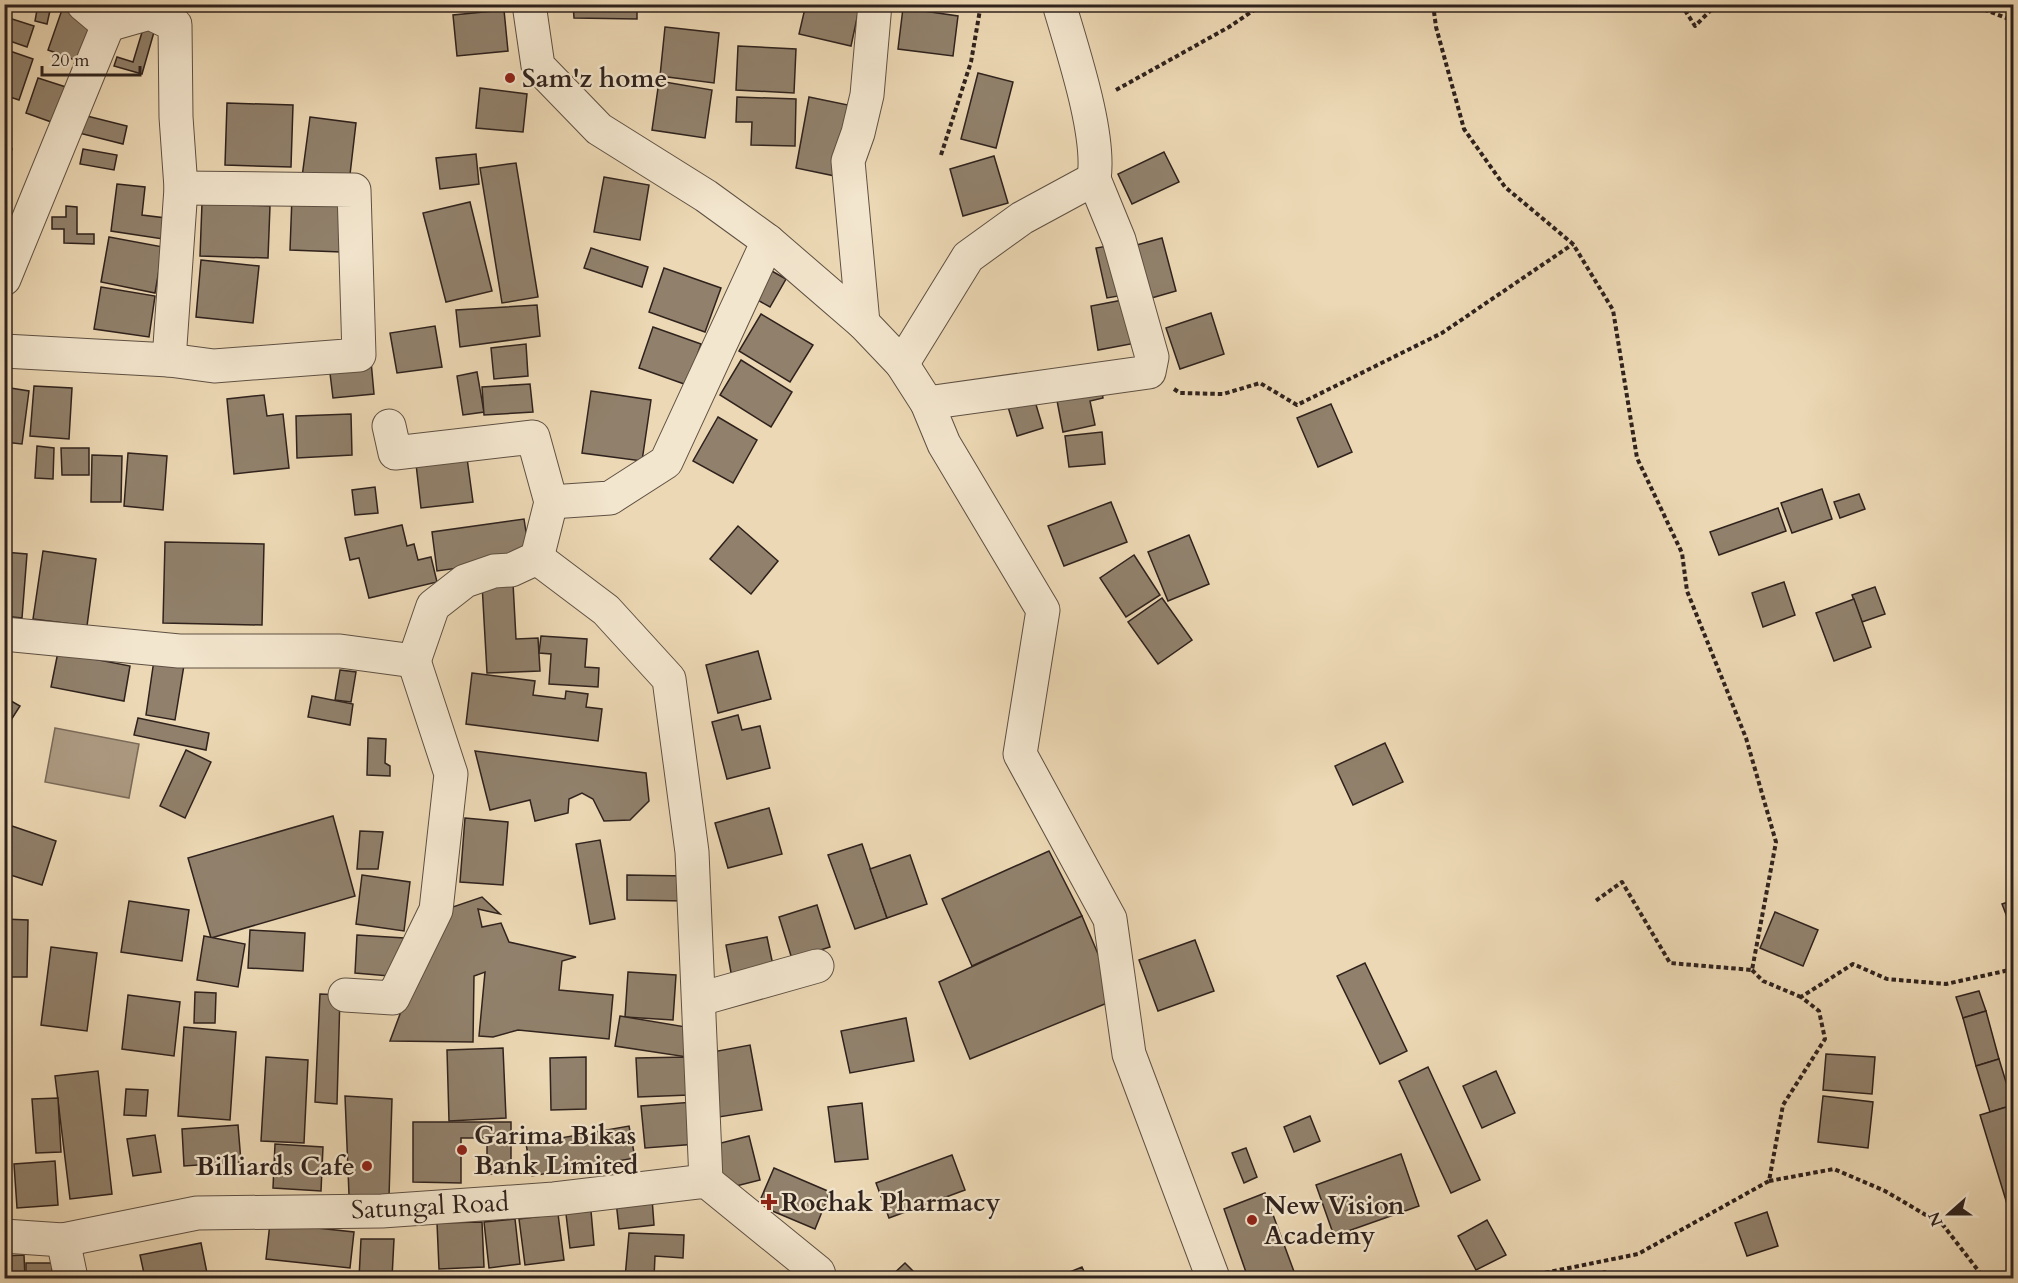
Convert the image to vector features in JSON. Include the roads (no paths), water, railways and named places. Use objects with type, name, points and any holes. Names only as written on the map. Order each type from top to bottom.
[{"type":"street","points":[[83,4],[108,25]]},
{"type":"street","points":[[529,4],[538,66],[600,129],[706,196],[768,241],[863,323],[902,364],[927,403],[944,444],[1043,610],[1020,754],[1110,919],[1129,1054],[1213,1278]]},
{"type":"street","points":[[863,323],[848,160],[858,133],[867,95],[875,4]]},
{"type":"street","points":[[927,403],[1149,372],[1152,357],[1119,240],[1094,179],[1096,167],[1087,106],[1059,4]]},
{"type":"street","points":[[108,25],[150,13],[175,25],[176,117],[181,188],[168,360]]},
{"type":"street","points":[[4,279],[108,25]]},
{"type":"street","points":[[902,364],[968,257],[1022,218],[1094,179]]},
{"type":"street","points":[[4,351],[168,360],[214,366],[359,355],[354,190],[181,188]]},
{"type":"street","points":[[551,502],[610,498],[666,462],[768,241]]},
{"type":"street","points":[[389,426],[395,453],[533,437],[551,502],[537,558]]},
{"type":"street","points":[[345,995],[393,998],[436,910],[451,774],[414,661],[433,606],[465,581],[494,572],[512,570],[537,558]]},
{"type":"street","points":[[537,558],[606,610],[669,679],[692,852],[706,1181],[818,1272],[820,1278]]},
{"type":"street","points":[[4,634],[179,651],[340,651],[414,661]]},
{"type":"street","points":[[699,999],[817,966]]},
{"type":"street","name":"Satungal Road","points":[[4,1236],[63,1240],[197,1214],[382,1211],[554,1199],[706,1181]]},
{"type":"street","points":[[63,1240],[71,1278]]},
{"type":"place","name":"Sam'z home","points":[[510,78]]},
{"type":"place","name":"Garima Bikas Bank Limited","points":[[462,1150]]},
{"type":"place","name":"Billiards Cafe","points":[[367,1166]]},
{"type":"place","name":"Rochak Pharmacy","points":[[769,1202]]},
{"type":"place","name":"New Vision Academy","points":[[1252,1220]]}]
